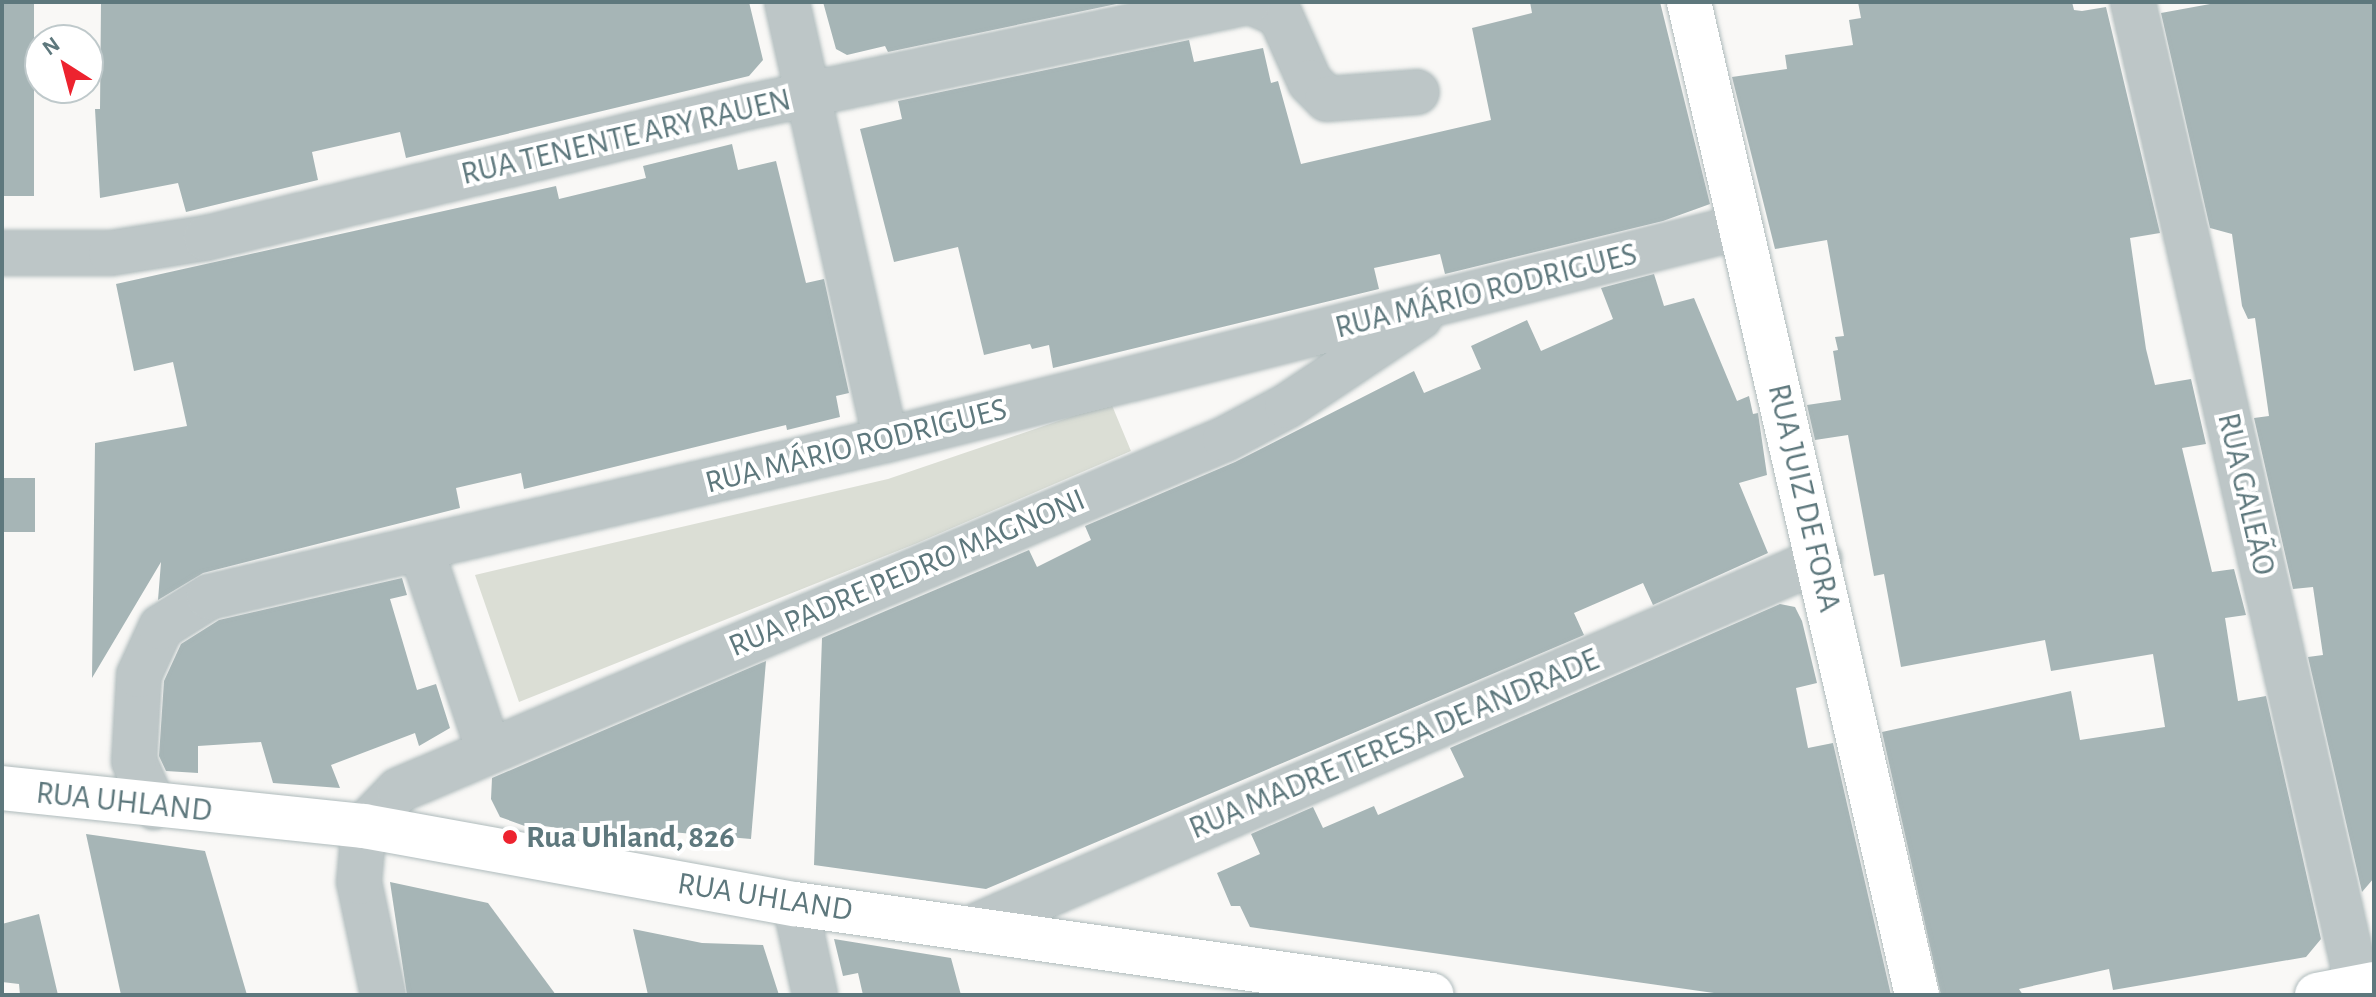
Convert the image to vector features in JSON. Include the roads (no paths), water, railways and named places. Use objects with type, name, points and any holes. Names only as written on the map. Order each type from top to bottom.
[{"type":"street","points":[[787,2],[886,440]]},
{"type":"street","name":"RUA TENENTE ARY RAUEN","points":[[2,253],[111,253],[206,238],[809,94],[1250,2],[1280,15],[1310,82],[1327,99],[1417,92]]},
{"type":"street","name":"RUA JUIZ DE FORA","points":[[1689,2],[1917,995]]},
{"type":"street","name":"RUA GALEÃO","points":[[2133,2],[2350,989]]},
{"type":"street","name":"RUA MÁRIO RODRIGUES","points":[[154,807],[134,761],[139,675],[161,627],[209,597],[886,440],[1741,227]]},
{"type":"street","name":"RUA PADRE PEDRO MAGNONI","points":[[364,826],[399,790],[488,748],[1225,439],[1287,406],[1442,302]]},
{"type":"street","points":[[421,549],[488,748]]},
{"type":"street","name":"RUA MADRE TERESA DE ANDRADE","points":[[969,929],[1819,560]]},
{"type":"street","name":"RUA UHLAND","points":[[2,788],[154,807],[364,826],[795,904],[1378,991],[1432,995]]},
{"type":"street","points":[[364,826],[359,882],[383,995]]},
{"type":"street","points":[[795,904],[815,995]]},
{"type":"place","name":"Rua Uhland, 826","points":[[510,837]]}]
